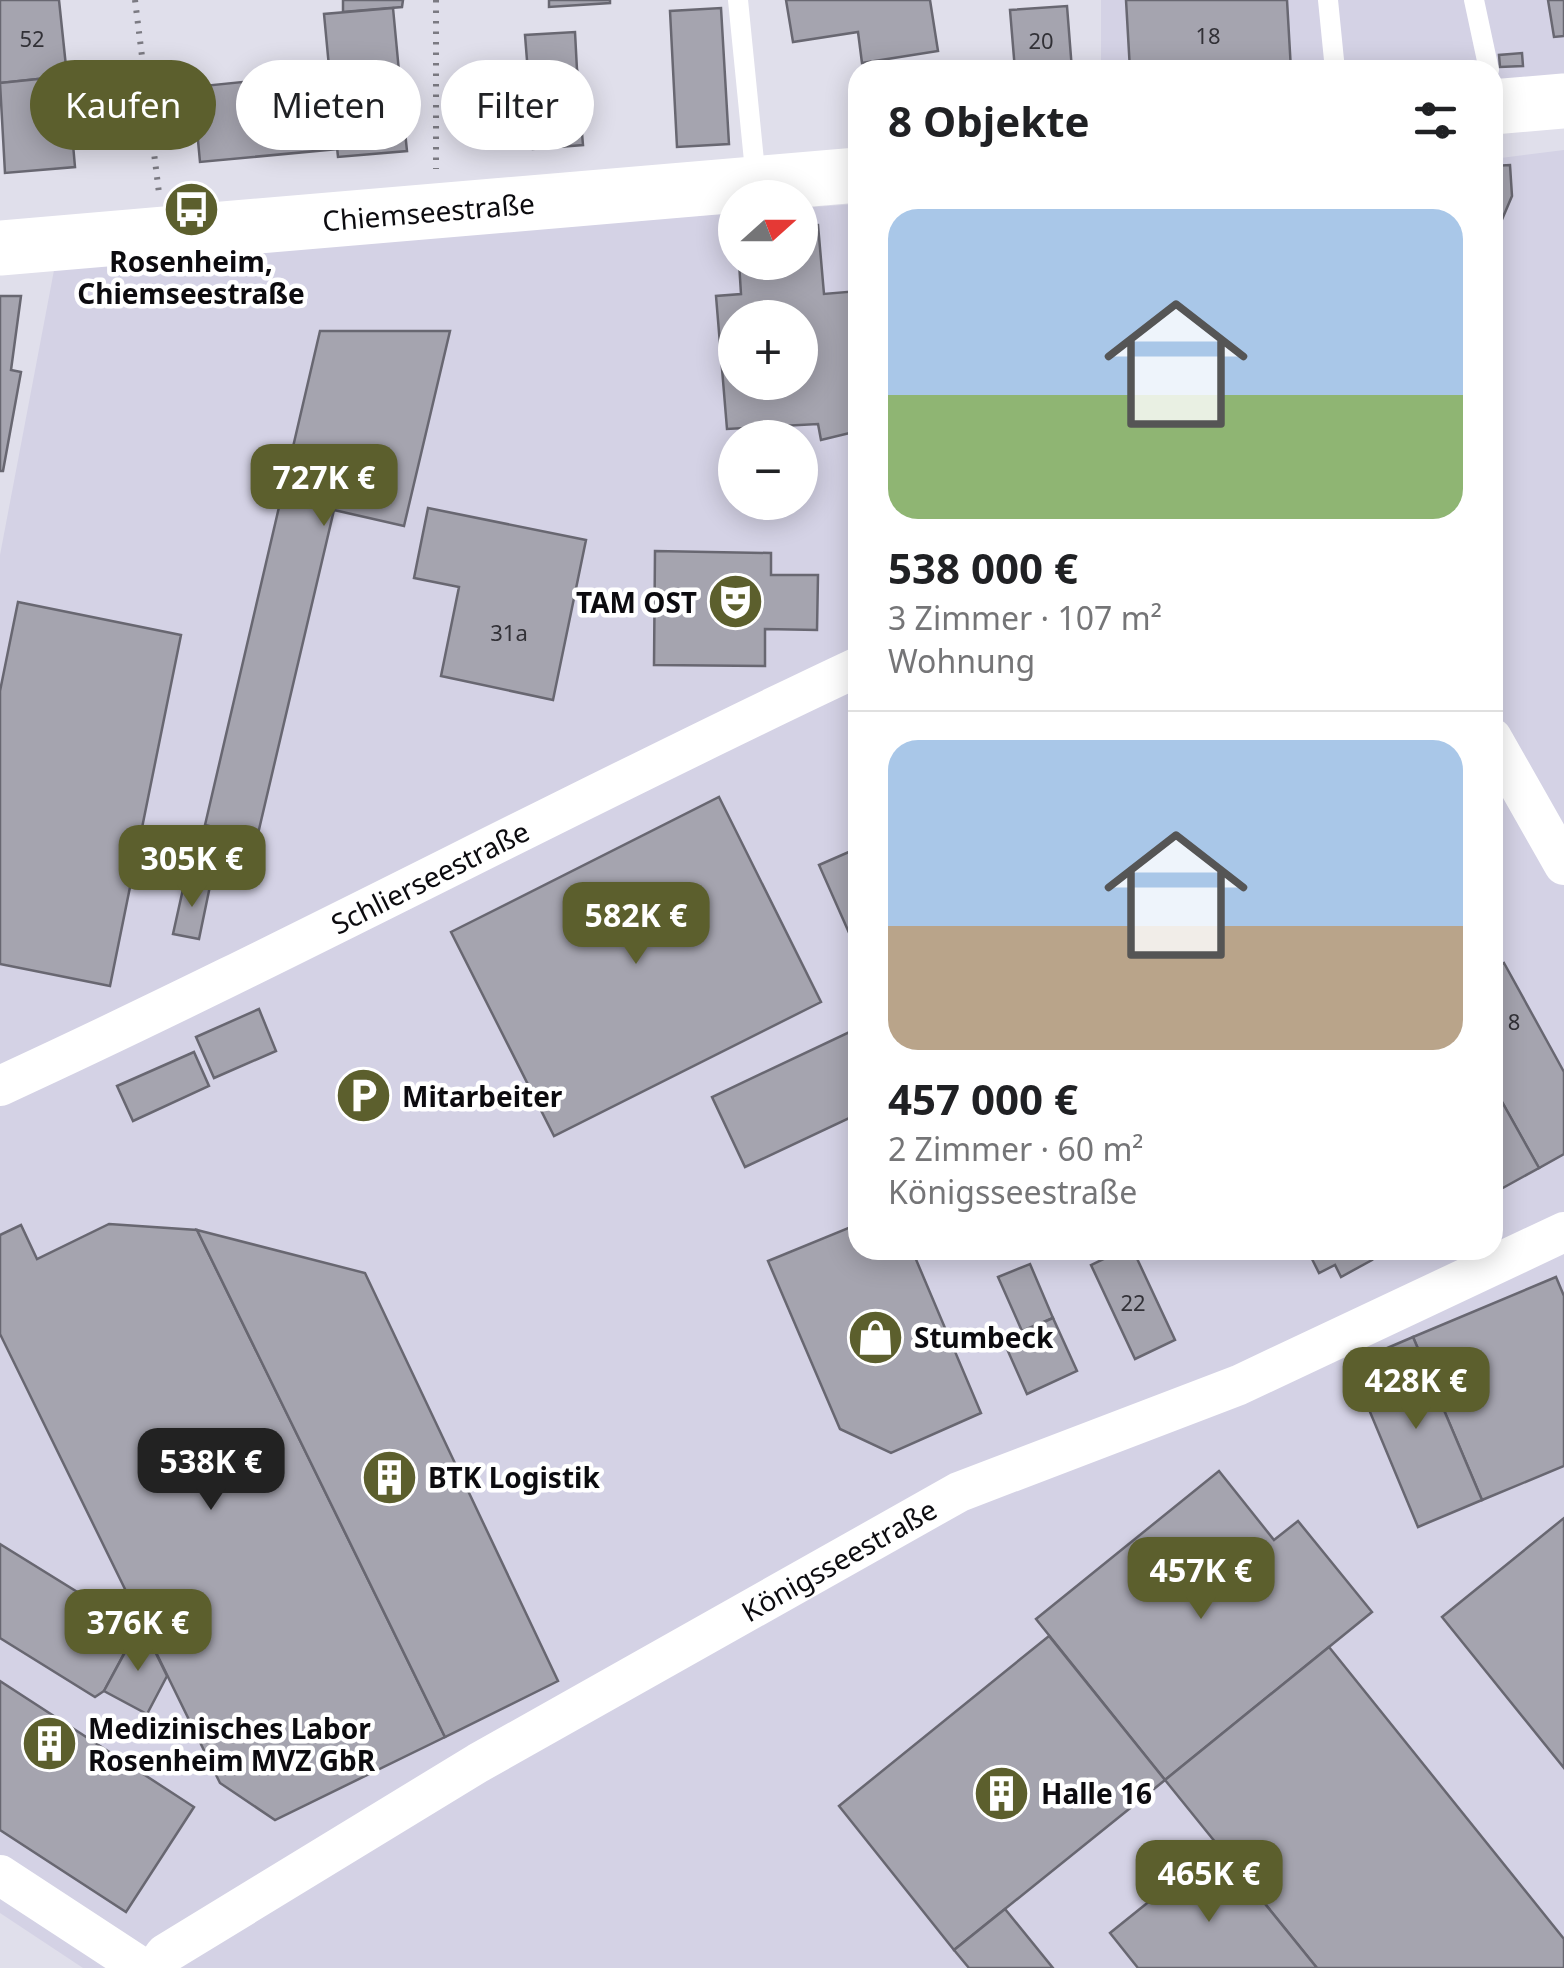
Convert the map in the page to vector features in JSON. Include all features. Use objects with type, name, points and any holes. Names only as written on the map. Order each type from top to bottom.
[{"type":"main road","points":[[1503,93],[1564,100]]},
{"type":"main road","name":"Chiemseestraße","points":[[794,180],[848,176]]},
{"type":"main road","name":"Chiemseestraße","points":[[0,248],[718,186]]},
{"type":"street","name":"Schlierseestraße","points":[[0,1086],[109,1036],[664,758],[848,672]]},
{"type":"street","points":[[1503,757],[1564,865]]},
{"type":"street","name":"Königsseestraße","points":[[155,1968],[165,1954],[478,1762],[959,1492],[1239,1385],[1564,1232]]},
{"type":"street","points":[[0,1875],[142,1968]]},
{"type":"lane","points":[[738,0],[756,180]]},
{"type":"lane","points":[[1328,0],[1334,60]]},
{"type":"lane","points":[[1474,0],[1486,60]]},
{"type":"path","points":[[135,0],[164,234]]},
{"type":"path","points":[[436,0],[436,210]]},
{"type":"shaded area","points":[[1101,0],[1564,0],[1564,75],[1503,81],[1503,60],[1101,60]]},
{"type":"shaded area","points":[[1564,150],[1564,1968],[83,1968],[0,1913],[0,555],[55,265],[718,214],[718,280],[818,280],[818,207],[848,205],[848,1260],[1503,1260],[1503,158]]},
{"type":"building","points":[[0,0],[59,0],[65,60],[30,60],[30,80],[0,83]]},
{"type":"building","points":[[343,0],[403,0],[402,7],[343,12]]},
{"type":"building","points":[[549,0],[610,0],[610,3],[549,7]]},
{"type":"building","points":[[786,0],[930,0],[938,51],[862,60],[858,32],[793,42]]},
{"type":"building","points":[[1126,0],[1287,0],[1290,60],[1129,60]]},
{"type":"building","points":[[1548,0],[1564,0],[1564,36],[1554,37]]},
{"type":"building","points":[[1067,6],[1071,60],[1014,60],[1010,10]]},
{"type":"building","points":[[393,8],[398,60],[328,60],[324,14]]},
{"type":"building","points":[[721,8],[729,144],[677,147],[670,11]]},
{"type":"building","points":[[575,32],[576,60],[527,60],[525,35]]},
{"type":"building","points":[[1522,53],[1523,66],[1503,67],[1499,55]]},
{"type":"building","points":[[30,80],[30,150],[74,150],[75,167],[5,173],[0,83]]},
{"type":"building","points":[[236,83],[236,150],[326,150],[200,162],[199,150],[216,150],[216,85]]},
{"type":"building","points":[[337,150],[407,151],[338,157]]},
{"type":"building","points":[[1503,165],[1510,165],[1512,196],[1503,217]]},
{"type":"building","points":[[818,225],[824,294],[848,292],[848,433],[821,440],[818,420],[726,420],[725,400],[818,400],[818,300],[718,300],[718,320],[716,296],[741,294],[740,280],[818,280]]},
{"type":"building","points":[[0,296],[21,296],[11,370],[21,372],[3,471],[0,471]]},
{"type":"building","points":[[320,331],[450,331],[404,526],[334,510],[257,838],[205,825]]},
{"type":"building","points":[[428,508],[586,540],[553,700],[441,676],[459,587],[414,578]]},
{"type":"building","name":"TAM OST","points":[[655,551],[771,553],[771,575],[818,575],[817,630],[765,629],[765,666],[654,665]]},
{"type":"building","points":[[18,602],[181,635],[110,986],[0,964],[0,691]]},
{"type":"building","points":[[719,797],[821,1002],[554,1136],[451,932]]},
{"type":"building","points":[[848,852],[848,930],[819,865]]},
{"type":"building","points":[[185,880],[210,886],[199,939],[173,934]]},
{"type":"building","points":[[1503,964],[1564,1072],[1564,1154],[1539,1168],[1503,1104]]},
{"type":"building","points":[[259,1009],[276,1051],[214,1078],[196,1037]]},
{"type":"building","points":[[848,1033],[848,1119],[745,1167],[712,1097]]},
{"type":"building","points":[[194,1052],[209,1086],[133,1121],[117,1086]]},
{"type":"building","points":[[1503,1104],[1539,1168],[1503,1188]]},
{"type":"building","points":[[109,1224],[197,1230],[445,1737],[275,1820],[220,1783],[0,1334],[0,1235],[21,1225],[37,1259]]},
{"type":"building","name":"Stumbeck","points":[[848,1228],[848,1260],[916,1260],[981,1413],[891,1453],[840,1429],[768,1261]]},
{"type":"building","name":"BTK Logistik","points":[[197,1230],[365,1273],[558,1681],[445,1737]]},
{"type":"building","points":[[1101,1260],[1138,1260],[1175,1340],[1135,1359],[1091,1265]]},
{"type":"building","points":[[1312,1260],[1372,1260],[1341,1277],[1335,1265],[1319,1273]]},
{"type":"building","points":[[1030,1264],[1053,1318],[1022,1331],[998,1277]]},
{"type":"building","points":[[1556,1277],[1564,1296],[1564,1466],[1482,1500],[1413,1337]]},
{"type":"building","points":[[1053,1318],[1077,1371],[1027,1394],[1003,1340]]},
{"type":"building","points":[[1413,1337],[1482,1500],[1418,1527],[1350,1364]]},
{"type":"building","points":[[1219,1471],[1274,1540],[1298,1521],[1372,1612],[1165,1780],[1036,1619]]},
{"type":"building","points":[[1564,1518],[1564,1768],[1442,1617]]},
{"type":"building","points":[[0,1544],[137,1629],[104,1691],[95,1697],[0,1638]]},
{"type":"building","points":[[141,1623],[167,1676],[147,1714],[104,1691]]},
{"type":"building","name":"Halle 16","points":[[1049,1636],[1165,1780],[954,1950],[839,1806]]},
{"type":"building","points":[[1329,1647],[1564,1939],[1564,1968],[1317,1968],[1165,1780]]},
{"type":"building","name":"Medizinisches Labor Rosenheim MVZ GbR","points":[[0,1681],[194,1807],[126,1912],[0,1830]]},
{"type":"building","points":[[1218,1846],[1317,1968],[1138,1968],[1110,1933]]},
{"type":"building","points":[[1005,1909],[1053,1968],[969,1968],[954,1950]]},
{"type":"place","name":"Rosenheim, Chiemseestraße","points":[[191,210]]},
{"type":"place","name":"TAM OST","points":[[736,602]]},
{"type":"place","name":"Mitarbeiter","points":[[363,1096]]},
{"type":"place","name":"Stumbeck","points":[[875,1337]]},
{"type":"place","name":"BTK Logistik","points":[[389,1477]]},
{"type":"place","name":"Medizinisches Labor Rosenheim MVZ GbR","points":[[49,1744]]},
{"type":"place","name":"Halle 16","points":[[1002,1793]]}]
